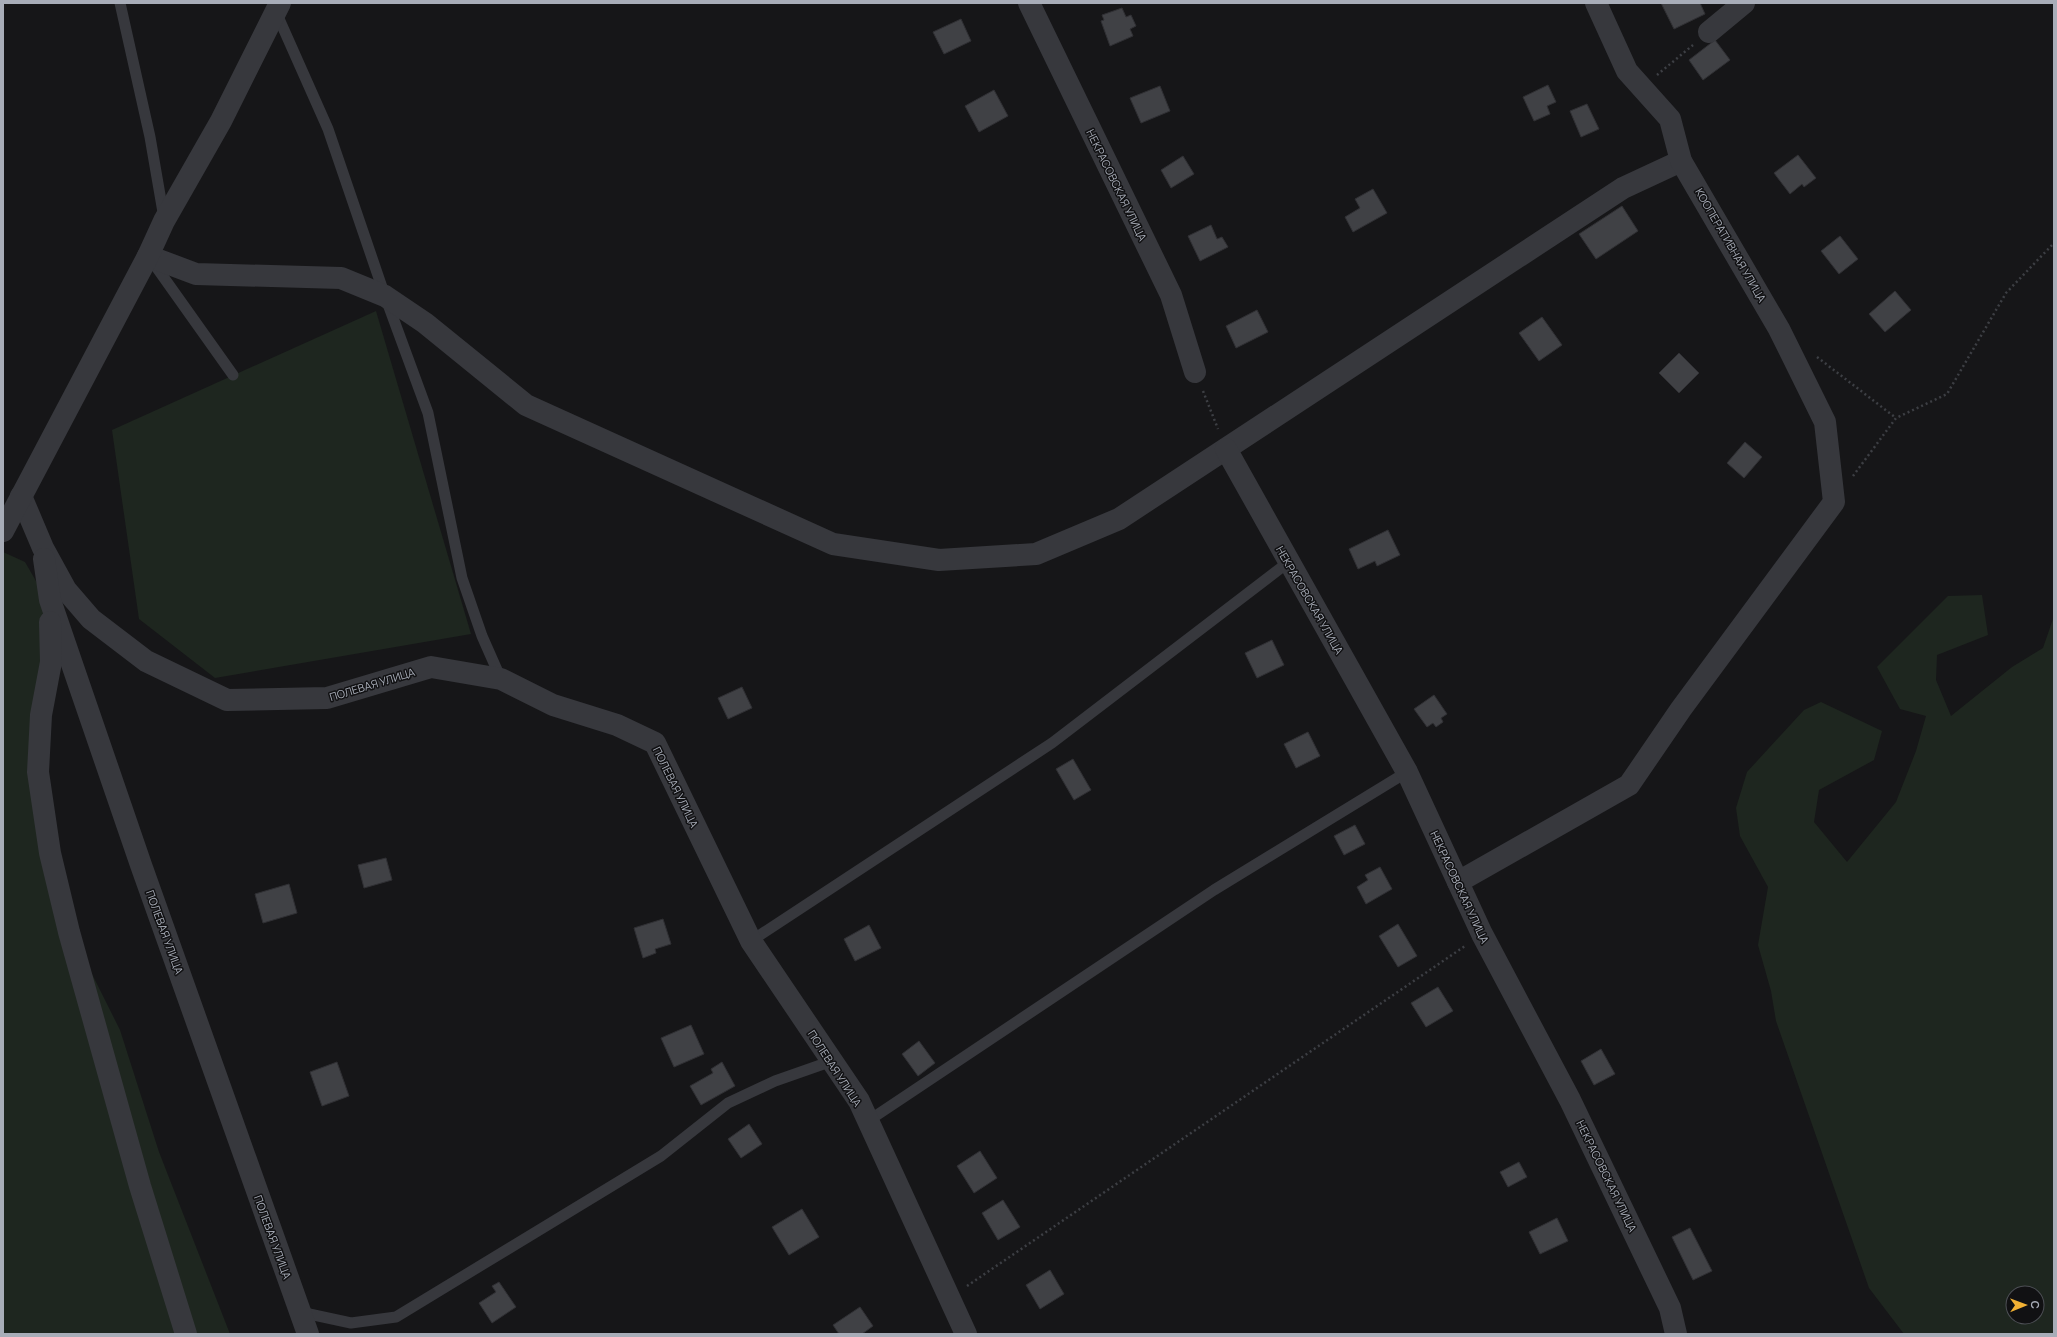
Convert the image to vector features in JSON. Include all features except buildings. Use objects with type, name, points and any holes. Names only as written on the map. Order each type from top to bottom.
[{"type":"street","name":"НЕКРАСОВСКАЯ УЛИЦА","points":[[1029,3],[1171,295],[1195,372]]},
{"type":"street","name":"КООПЕРАТИВНАЯ УЛИЦА","points":[[1596,3],[1627,71],[1670,119],[1681,161],[1779,328],[1825,422],[1834,502]]},
{"type":"street","points":[[1709,32],[1744,3]]},
{"type":"street","points":[[3,531],[148,256],[164,221],[221,121],[278,8]]},
{"type":"street","points":[[148,256],[196,274],[341,278],[385,296],[425,323],[526,405],[833,544],[939,560],[1036,554],[1119,520],[1623,188],[1681,161]]},
{"type":"street","name":"НЕКРАСОВСКАЯ УЛИЦА","points":[[1226,449],[1290,561],[1406,772],[1482,934],[1570,1100],[1670,1308],[1676,1334]]},
{"type":"street","name":"ПОЛЕВАЯ УЛИЦА","points":[[21,496],[42,548],[66,590],[91,619],[146,661],[227,700],[327,698],[431,667],[501,679],[553,705],[617,725],[655,743],[751,941],[859,1101],[966,1334]]},
{"type":"street","points":[[1458,882],[1629,785],[1681,709],[1834,502]]},
{"type":"street","name":"ПОЛЕВАЯ УЛИЦА","points":[[42,548],[50,600],[146,880],[308,1334]]},
{"type":"street","points":[[50,600],[51,662],[41,715],[38,772],[50,853],[69,932],[140,1186],[186,1334]]},
{"type":"lane","points":[[120,3],[150,137],[164,221]]},
{"type":"lane","points":[[278,8],[328,129],[385,296],[428,413],[462,578],[482,636],[501,679]]},
{"type":"lane","points":[[148,256],[233,375]]},
{"type":"lane","points":[[751,941],[1052,743],[1290,561]]},
{"type":"lane","points":[[868,1121],[1214,890],[1406,772]]},
{"type":"lane","points":[[300,1312],[351,1323],[396,1317],[661,1156],[728,1103],[775,1081],[832,1061]]},
{"type":"path","points":[[1642,88],[1709,32]]},
{"type":"path","points":[[1834,502],[1896,418],[1947,394],[2006,293],[2054,243]]},
{"type":"path","points":[[1816,357],[1896,418]]},
{"type":"path","points":[[1195,372],[1226,449]]},
{"type":"path","points":[[950,1298],[1482,934]]},
{"type":"shaded area","points":[[376,311],[471,634],[215,678],[139,619],[112,430]]},
{"type":"shaded area","points":[[3,552],[25,562],[44,595],[56,640],[28,758],[66,922],[120,1030],[159,1152],[230,1334],[3,1334]]},
{"type":"shaded area","points":[[1982,595],[1988,635],[1937,655],[1936,680],[1951,716],[2012,667],[2043,648],[2054,616],[2054,1334],[1904,1334],[1869,1288],[1776,1021],[1771,991],[1758,945],[1768,887],[1740,836],[1736,808],[1747,772],[1804,710],[1821,702],[1882,731],[1874,760],[1819,790],[1814,822],[1847,862],[1896,802],[1916,751],[1926,716],[1900,709],[1877,667],[1948,596]]}]
